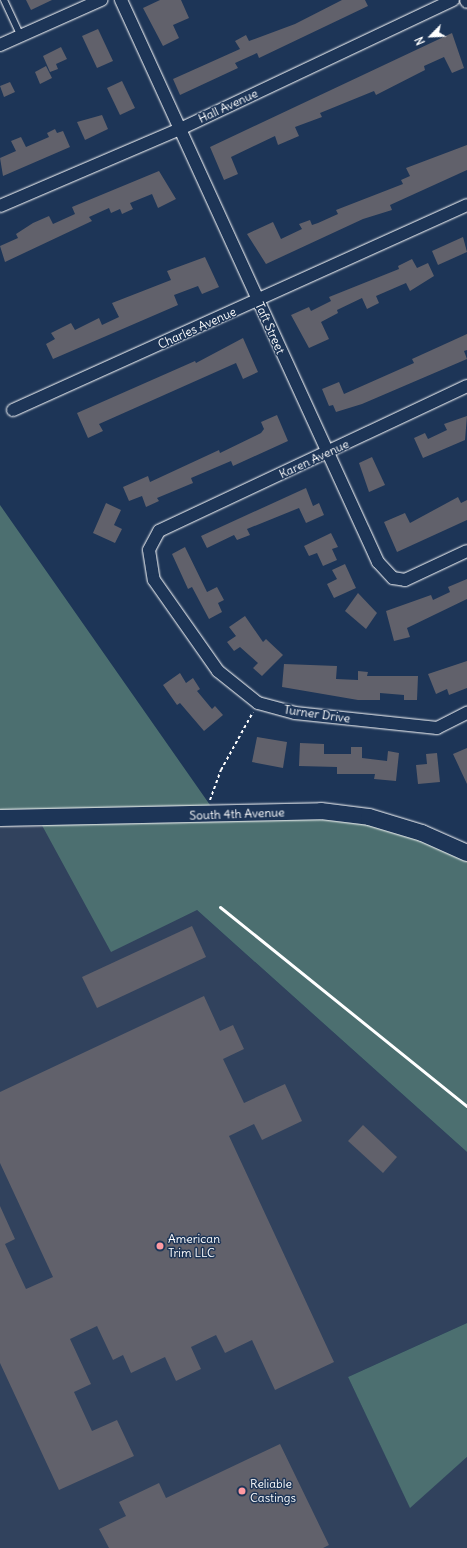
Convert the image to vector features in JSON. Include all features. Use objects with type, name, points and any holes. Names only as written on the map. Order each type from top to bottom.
[{"type":"street","points":[[0,45],[101,0]]},
{"type":"street","name":"Taft Street","points":[[121,0],[378,562],[393,578],[405,580],[467,551]]},
{"type":"street","name":"Hall Avenue","points":[[0,206],[180,129],[453,0]]},
{"type":"street","name":"Charles Avenue","points":[[13,410],[258,301],[467,205]]},
{"type":"street","name":"Karen Avenue","points":[[160,531],[467,386]]},
{"type":"street","name":"Turner Drive","points":[[160,531],[149,550],[154,580],[218,671],[258,702],[295,713],[437,728],[467,713]]},
{"type":"street","name":"South 4th Avenue","points":[[0,818],[217,815],[321,811],[369,817],[422,833],[467,853]]},
{"type":"lane","points":[[4,0],[21,36]]},
{"type":"path","points":[[217,815],[210,799],[221,770],[258,702]]},
{"type":"shaded area","points":[[0,818],[38,818],[197,910],[467,1152],[467,1323],[348,1377],[410,1507],[467,1457],[467,1548],[0,1548]]},
{"type":"green space","points":[[0,505],[217,815],[321,811],[467,853],[467,1152],[197,910],[111,952],[38,818],[0,818]]},
{"type":"green space","points":[[467,1323],[467,1457],[410,1508],[348,1377]]},
{"type":"building","points":[[26,0],[52,0],[31,10]]},
{"type":"building","points":[[160,0],[181,0],[189,18],[173,25],[179,38],[163,46],[143,8]]},
{"type":"building","points":[[342,0],[365,0],[368,6],[259,58],[257,53],[235,63],[238,68],[180,95],[173,79],[240,49],[235,41],[246,35],[249,41],[295,24]]},
{"type":"building","points":[[98,29],[113,61],[97,68],[82,36]]},
{"type":"building","points":[[452,33],[464,68],[452,73],[444,57],[424,66],[425,70],[376,95],[374,91],[320,113],[322,117],[295,127],[299,136],[278,145],[275,136],[231,157],[238,174],[224,180],[210,147]]},
{"type":"building","points":[[61,47],[67,59],[56,64],[58,69],[50,72],[43,56]]},
{"type":"building","points":[[46,66],[52,78],[40,84],[35,72]]},
{"type":"building","points":[[122,81],[135,108],[120,115],[107,88]]},
{"type":"building","points":[[10,82],[15,92],[4,97],[0,86]]},
{"type":"building","points":[[102,115],[108,129],[85,140],[77,122]]},
{"type":"building","points":[[55,129],[57,133],[63,131],[70,147],[3,176],[0,158],[16,151],[11,141],[21,137],[26,147],[49,137],[47,133]]},
{"type":"building","points":[[467,145],[467,170],[390,205],[392,210],[363,219],[266,264],[247,234],[273,222],[281,239],[302,229],[299,224],[310,220],[312,225],[318,223],[338,214],[336,210],[403,184],[401,180],[410,176],[406,168]]},
{"type":"building","points":[[159,171],[176,199],[158,208],[152,194],[130,203],[133,209],[122,214],[120,209],[111,213],[109,208],[89,217],[92,221],[5,262],[0,246],[18,238],[16,234],[33,223],[49,216],[53,224],[75,214],[72,207]]},
{"type":"building","points":[[463,237],[467,252],[438,265],[432,251]]},
{"type":"building","points":[[205,257],[219,287],[202,294],[198,286],[174,295],[178,305],[53,359],[46,344],[55,339],[51,333],[71,323],[75,330],[99,318],[102,325],[119,317],[112,303],[171,280],[167,271]]},
{"type":"building","points":[[412,259],[417,268],[428,263],[434,276],[410,291],[406,283],[376,296],[379,303],[367,309],[362,298],[337,310],[338,313],[321,322],[329,339],[309,348],[291,315],[309,307],[311,311],[331,301],[329,297],[399,269],[398,266]]},
{"type":"building","points":[[467,334],[467,350],[464,351],[467,359],[362,404],[336,412],[333,405],[329,406],[322,389],[339,382],[344,394],[414,363],[412,359]]},
{"type":"building","points":[[243,338],[258,372],[243,379],[236,363],[99,424],[103,431],[88,438],[77,413],[195,361],[196,363]]},
{"type":"building","points":[[277,415],[288,441],[233,466],[231,461],[191,478],[193,483],[157,498],[159,501],[146,507],[142,496],[129,501],[123,487],[148,476],[150,482],[219,450],[220,453],[261,433],[264,429],[261,422]]},
{"type":"building","points":[[467,416],[465,440],[423,458],[414,438],[425,433],[428,439],[447,430],[444,424]]},
{"type":"building","points":[[372,457],[385,485],[369,492],[359,463]]},
{"type":"building","points":[[306,488],[313,506],[319,503],[324,515],[306,523],[299,508],[247,529],[250,535],[237,540],[234,535],[207,548],[201,536]]},
{"type":"building","points":[[458,497],[461,503],[467,500],[467,520],[397,552],[384,522],[405,513],[410,523]]},
{"type":"building","points":[[106,503],[121,510],[114,525],[122,529],[115,543],[93,533]]},
{"type":"building","points":[[331,533],[338,547],[332,549],[337,560],[323,566],[317,553],[309,556],[304,546]]},
{"type":"building","points":[[185,547],[207,592],[217,587],[224,600],[218,603],[222,612],[209,619],[192,587],[188,589],[172,554]]},
{"type":"building","points":[[345,564],[356,588],[334,598],[327,584],[337,579],[332,570]]},
{"type":"building","points":[[467,579],[467,599],[407,628],[410,637],[394,641],[386,611],[431,595],[433,600],[450,592],[448,587]]},
{"type":"building","points":[[358,593],[377,613],[366,629],[345,611]]},
{"type":"building","points":[[245,616],[263,642],[266,639],[283,655],[262,676],[253,668],[258,663],[240,647],[234,651],[227,642],[236,636],[229,627]]},
{"type":"building","points":[[467,661],[467,688],[449,695],[447,689],[436,694],[428,674]]},
{"type":"building","points":[[284,664],[337,666],[336,679],[358,680],[358,671],[368,672],[367,676],[418,676],[417,700],[404,700],[404,695],[380,693],[380,700],[358,700],[282,687]]},
{"type":"building","points":[[180,673],[186,683],[193,678],[200,689],[197,691],[212,709],[215,706],[223,715],[204,731],[180,703],[177,705],[163,685]]},
{"type":"building","points":[[257,737],[287,742],[283,768],[252,762]]},
{"type":"building","points":[[300,743],[324,744],[324,754],[351,754],[351,747],[362,747],[362,758],[387,761],[388,751],[399,753],[396,781],[374,779],[375,774],[337,774],[337,767],[299,766]]},
{"type":"building","points":[[467,748],[467,784],[453,754]]},
{"type":"building","points":[[437,753],[440,782],[418,784],[416,765],[427,764],[426,754]]},
{"type":"building","points":[[192,926],[206,957],[97,1008],[82,977]]},
{"type":"building","name":"American Trim LLC","points":[[204,996],[220,1031],[233,1025],[244,1049],[223,1059],[244,1103],[285,1084],[302,1121],[262,1140],[254,1124],[229,1136],[334,1362],[275,1390],[252,1340],[225,1353],[216,1335],[191,1347],[201,1369],[176,1381],[165,1357],[131,1373],[123,1355],[113,1360],[97,1326],[70,1339],[91,1384],[74,1392],[92,1431],[117,1420],[134,1456],[59,1490],[0,1363],[0,1206],[15,1239],[5,1244],[26,1289],[53,1277],[0,1163],[0,1092]]},
{"type":"building","points":[[363,1125],[397,1157],[383,1173],[348,1141]]},
{"type":"building","name":"Reliable Castings","points":[[280,1444],[329,1545],[323,1548],[109,1548],[99,1529],[126,1516],[119,1502],[159,1483],[166,1498]]},
{"type":"railway","points":[[220,907],[467,1106]]},
{"type":"place","name":"American Trim LLC","points":[[160,1246]]},
{"type":"place","name":"Reliable Castings","points":[[242,1491]]}]
